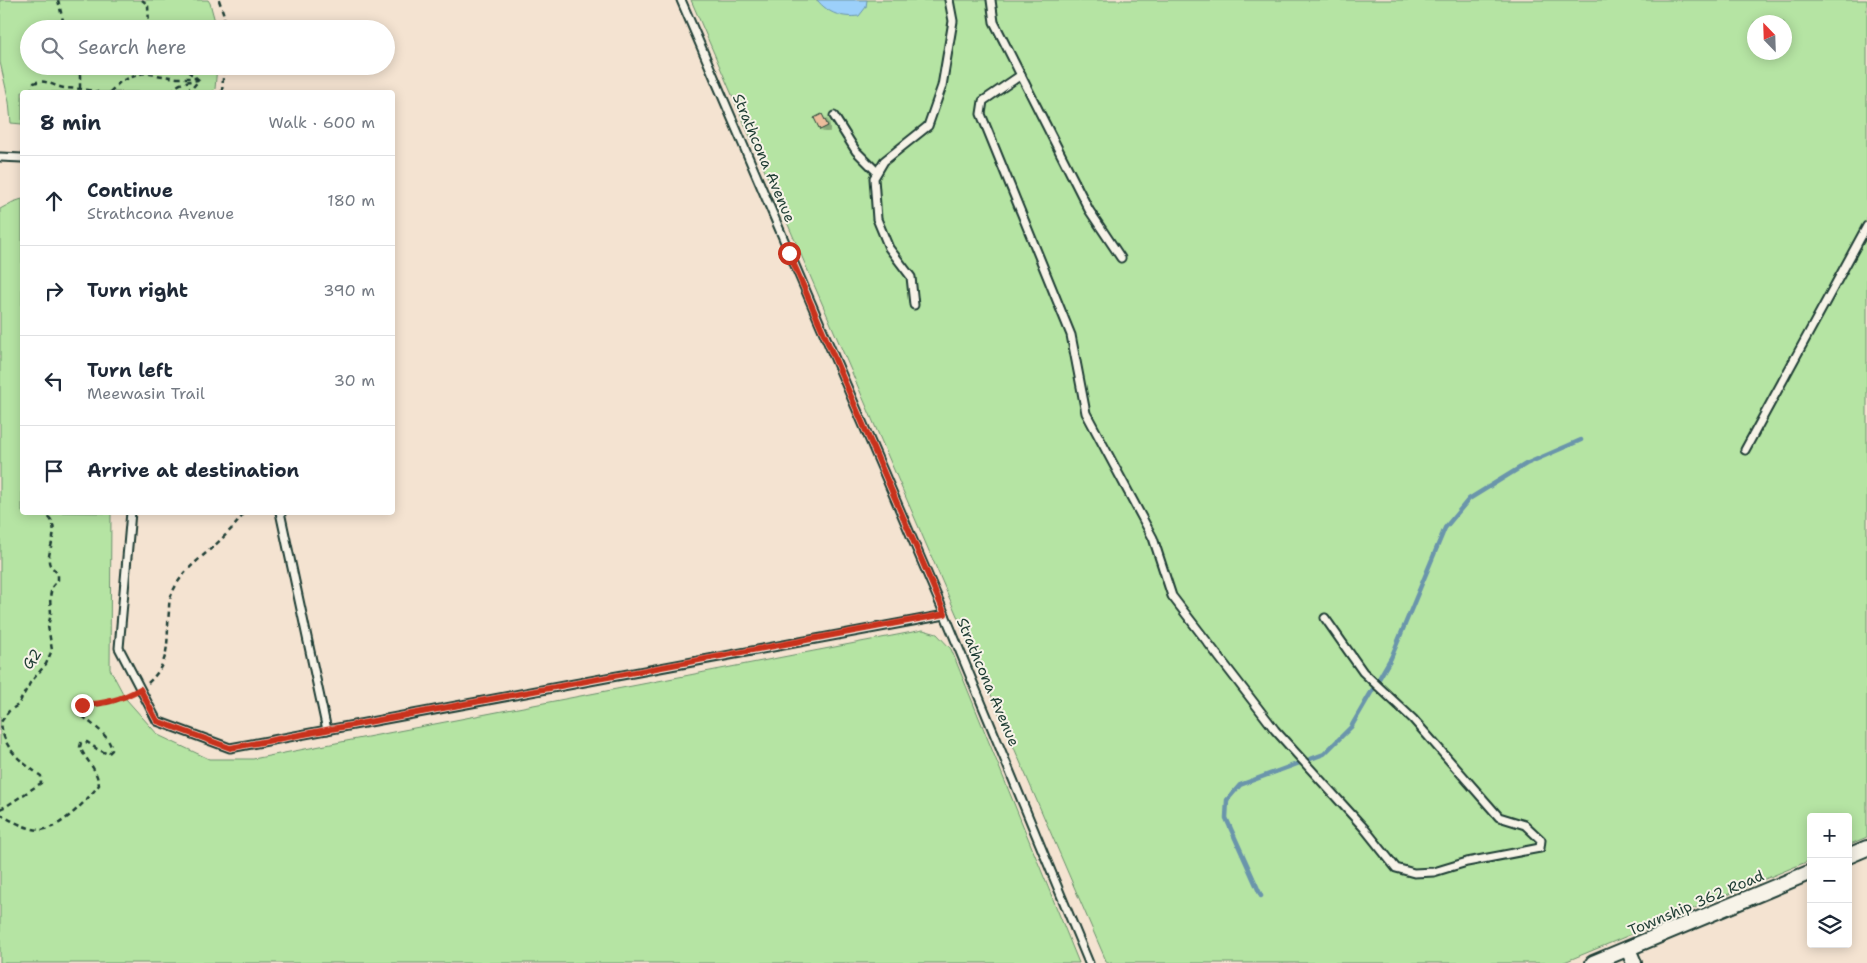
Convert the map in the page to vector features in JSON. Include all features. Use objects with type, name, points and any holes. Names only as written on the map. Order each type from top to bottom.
[{"type":"street","points":[[1852,854],[1867,848]]},
{"type":"street","name":"Township 362 Road","points":[[1593,963],[1807,874]]},
{"type":"street","points":[[1628,949],[1634,963]]},
{"type":"lane","name":"Strathcona Avenue","points":[[681,0],[945,614],[1089,963]]},
{"type":"lane","points":[[914,305],[911,276],[889,248],[877,219],[874,178],[884,161],[928,126],[942,86],[953,22],[949,0]]},
{"type":"lane","points":[[991,0],[994,22],[1089,210],[1122,258]]},
{"type":"lane","points":[[1021,75],[983,101],[981,114],[1071,335],[1086,413],[1154,538],[1172,596],[1275,730],[1364,828],[1396,868],[1414,873],[1434,872],[1467,862],[1540,848],[1541,840],[1525,825],[1499,818],[1413,719],[1363,672],[1325,618]]},
{"type":"lane","points":[[834,116],[856,151],[877,172]]},
{"type":"lane","points":[[0,157],[20,158]]},
{"type":"lane","points":[[1744,450],[1867,226]]},
{"type":"lane","points":[[131,515],[119,648],[157,721],[230,748],[945,614]]},
{"type":"lane","points":[[281,515],[326,730]]},
{"type":"path","points":[[58,0],[63,20]]},
{"type":"path","points":[[142,0],[148,5],[150,20]]},
{"type":"path","points":[[219,0],[224,20]]},
{"type":"path","points":[[80,75],[80,88]]},
{"type":"path","points":[[112,90],[121,81],[138,75]]},
{"type":"path","points":[[157,75],[198,79]]},
{"type":"path","points":[[193,75],[198,79]]},
{"type":"path","points":[[222,90],[223,75]]},
{"type":"path","points":[[186,90],[198,83],[198,79]]},
{"type":"path","points":[[172,90],[181,84],[198,79]]},
{"type":"path","points":[[31,90],[34,83],[39,81],[65,88],[89,90]]},
{"type":"path","name":"G2","points":[[0,808],[41,784],[41,776],[20,762],[6,743],[2,735],[1,722],[9,710],[18,706],[30,683],[46,664],[52,650],[48,626],[51,614],[50,597],[52,587],[58,580],[58,574],[50,565],[48,556],[53,545],[54,533],[52,521],[47,515]]},
{"type":"path","points":[[0,814],[15,822],[40,830],[64,820],[91,796],[99,785],[97,773],[84,757],[80,748],[82,743],[87,742],[96,749],[108,754],[112,750],[106,737],[97,727],[82,717],[77,710],[78,707],[117,701],[140,689],[163,666],[168,644],[170,598],[178,580],[237,523],[243,515]]},
{"type":"green space","points":[[0,0],[208,0],[215,20],[20,20],[20,75],[216,75],[214,90],[20,90],[20,124],[11,123],[9,102],[0,62]]},
{"type":"green space","points":[[691,0],[1867,0],[1867,837],[1852,843],[1852,813],[1807,813],[1807,862],[1562,963],[1107,963]]},
{"type":"green space","points":[[20,200],[20,515],[111,515],[110,669],[126,699],[158,735],[209,759],[253,759],[923,630],[937,634],[951,649],[1079,963],[0,963],[0,209]]},
{"type":"water","points":[[817,0],[867,0],[866,7],[859,16],[841,16],[826,9]]},
{"type":"building","points":[[822,114],[828,126],[820,130],[814,118]]},
{"type":"waterway","points":[[1261,896],[1226,818],[1227,800],[1240,785],[1324,754],[1351,727],[1391,658],[1445,528],[1469,499],[1526,464],[1581,440]]},
{"type":"route","points":[[82,705],[117,701],[140,689],[157,721],[230,748],[945,614],[789,253]]}]
